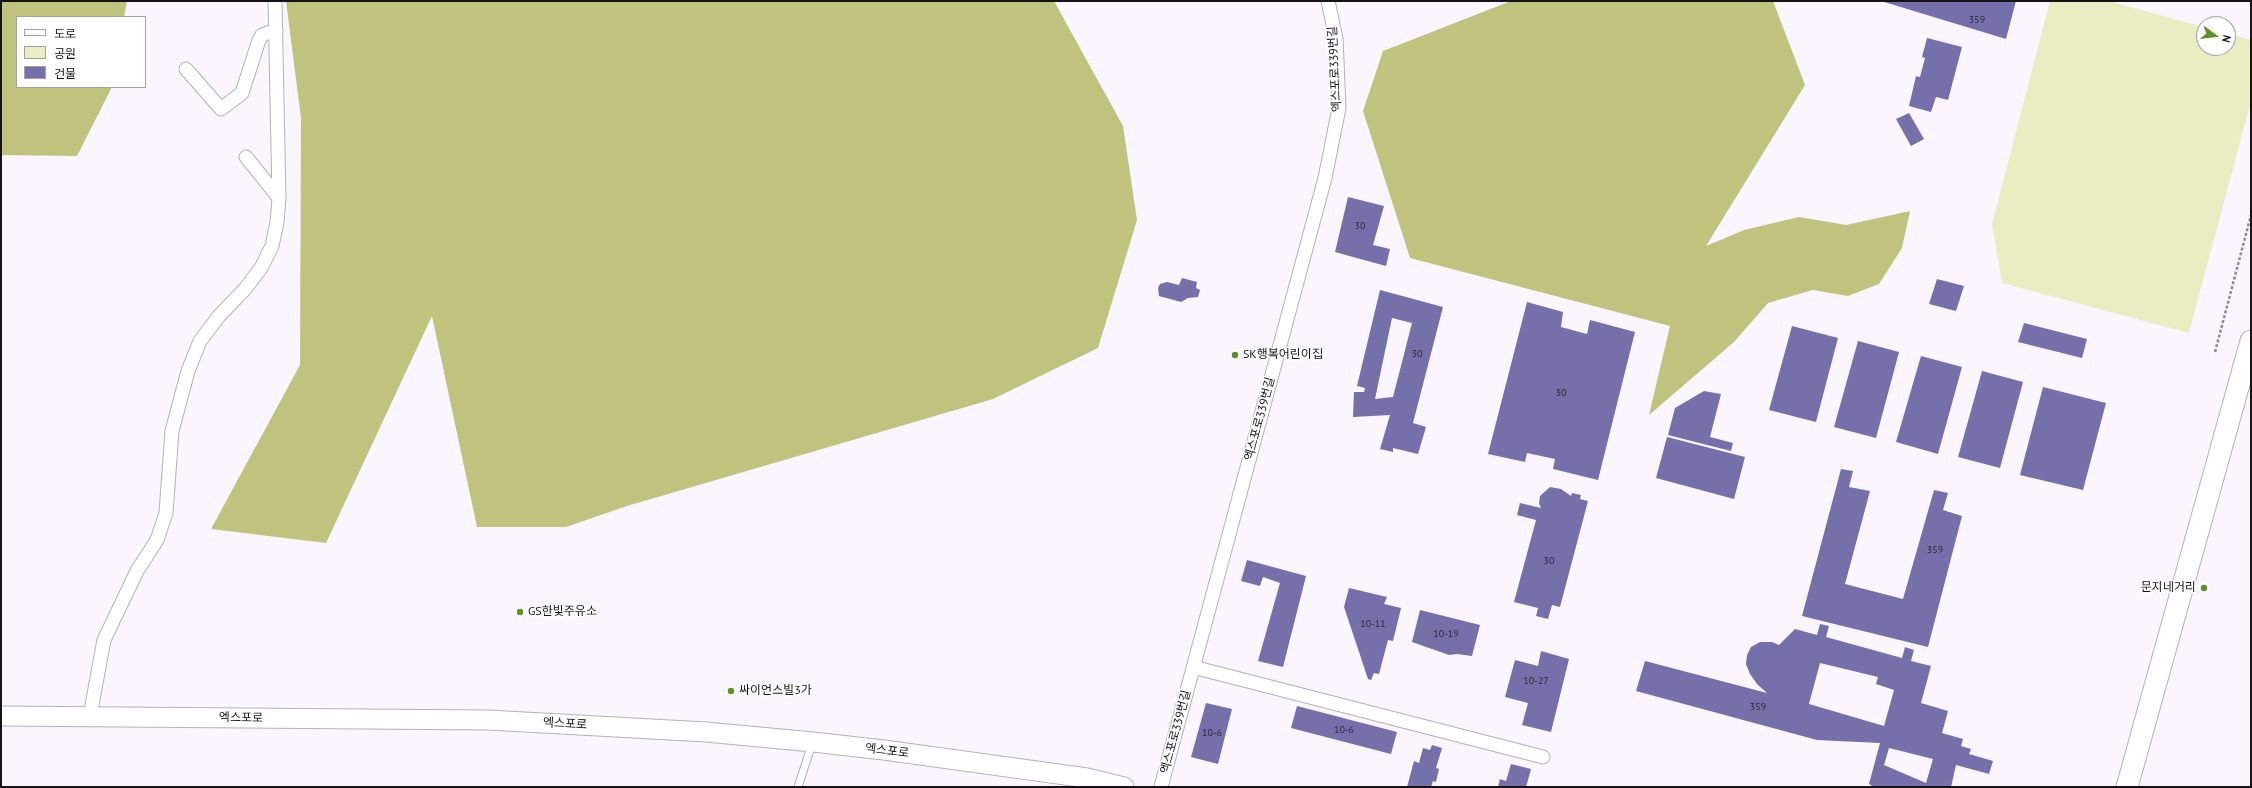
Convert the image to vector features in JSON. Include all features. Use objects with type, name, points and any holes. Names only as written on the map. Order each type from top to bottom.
[{"type":"main road","points":[[2127,787],[2251,341]]},
{"type":"main road","name":"엑스포로","points":[[1,716],[488,720],[706,732],[813,742],[1087,778],[1124,787]]},
{"type":"street","points":[[90,716],[104,640],[137,571],[157,540],[166,513],[172,431],[188,371],[200,341],[219,316],[245,289],[261,268],[273,240],[277,222],[279,198],[275,1]]},
{"type":"street","name":"엑스포로339번길","points":[[1160,787],[1326,178],[1339,108],[1336,38],[1328,1]]},
{"type":"street","points":[[186,69],[221,109],[242,92],[262,35],[276,30]]},
{"type":"street","points":[[246,157],[279,198]]},
{"type":"street","points":[[1193,667],[1543,756]]},
{"type":"lane","points":[[798,787],[813,742]]},
{"type":"path","points":[[2215,352],[2251,215]]},
{"type":"green space","points":[[1,1],[127,1],[124,16],[16,16],[16,88],[111,88],[77,156],[1,155]]},
{"type":"green space","points":[[286,1],[1054,1],[1123,126],[1137,220],[1098,348],[993,399],[627,506],[566,527],[477,527],[432,316],[326,543],[211,529],[300,365],[301,118]]},
{"type":"green space","points":[[1511,1],[1773,1],[1805,85],[1706,246],[1744,230],[1799,217],[1846,225],[1910,211],[1902,248],[1879,284],[1848,296],[1813,290],[1768,303],[1734,342],[1649,415],[1670,326],[1410,258],[1363,111],[1383,51]]},
{"type":"green space","points":[[2050,1],[2108,1],[2196,25],[2196,56],[2236,56],[2236,36],[2251,40],[2251,101],[2189,333],[2002,283],[1992,224]]},
{"type":"building","points":[[1881,1],[2016,1],[2006,39]]},
{"type":"building","points":[[1927,38],[1962,47],[1948,100],[1936,97],[1931,112],[1909,106],[1916,76],[1920,77],[1925,58],[1922,57]]},
{"type":"building","points":[[1909,113],[1924,139],[1911,146],[1896,119]]},
{"type":"building","points":[[1348,197],[1384,206],[1373,245],[1390,249],[1386,266],[1335,252]]},
{"type":"building","points":[[1182,278],[1197,282],[1196,288],[1200,290],[1198,297],[1188,298],[1181,302],[1159,296],[1158,288],[1160,284],[1167,282],[1179,285]]},
{"type":"building","points":[[1937,279],[1964,286],[1956,311],[1929,304]]},
{"type":"building","points":[[1380,290],[1443,307],[1413,423],[1426,427],[1418,454],[1393,448],[1393,452],[1380,449],[1390,415],[1353,417],[1354,392],[1364,392],[1365,388],[1357,386]],"holes":[[[1392,318],[1412,323],[1393,397],[1375,399]]]},
{"type":"building","points":[[1527,302],[1563,312],[1561,327],[1587,334],[1590,320],[1635,332],[1598,480],[1553,469],[1555,459],[1527,453],[1525,462],[1488,454]]},
{"type":"building","points":[[2024,323],[2087,339],[2082,358],[2018,342]]},
{"type":"building","points":[[1792,326],[1838,338],[1816,422],[1769,410]]},
{"type":"building","points":[[1858,341],[1899,352],[1876,438],[1834,427]]},
{"type":"building","points":[[1921,356],[1962,367],[1938,454],[1896,442]]},
{"type":"building","points":[[1982,371],[2023,382],[2000,468],[1958,457]]},
{"type":"building","points":[[2043,387],[2106,403],[2083,490],[2020,475]]},
{"type":"building","points":[[1704,391],[1721,394],[1710,437],[1733,443],[1731,451],[1668,435],[1675,408]]},
{"type":"building","points":[[1667,437],[1745,457],[1734,499],[1656,478]]},
{"type":"building","points":[[1841,469],[1853,471],[1849,487],[1870,491],[1845,584],[1903,599],[1934,490],[1948,493],[1943,510],[1962,516],[1928,647],[1802,616]]},
{"type":"building","points":[[1550,487],[1561,489],[1571,496],[1572,493],[1581,495],[1580,499],[1588,501],[1560,607],[1552,605],[1548,619],[1536,616],[1538,608],[1514,602],[1536,520],[1517,515],[1520,503],[1541,508],[1539,503],[1540,496]]},
{"type":"building","points":[[1247,560],[1306,576],[1283,667],[1258,661],[1280,583],[1263,577],[1260,586],[1241,581]]},
{"type":"building","points":[[1349,588],[1387,597],[1384,604],[1401,608],[1393,641],[1388,640],[1379,674],[1374,673],[1371,680],[1368,679],[1344,607]]},
{"type":"building","points":[[1420,610],[1480,625],[1472,656],[1457,654],[1449,655],[1412,642]]},
{"type":"building","points":[[1820,624],[1829,626],[1826,637],[1902,658],[1905,647],[1914,650],[1911,661],[1931,666],[1921,703],[1948,711],[1942,733],[1963,739],[1961,746],[1971,749],[1969,754],[1993,761],[1989,774],[1956,765],[1951,787],[1874,787],[1869,784],[1880,743],[1817,740],[1636,691],[1645,661],[1767,693],[1757,684],[1750,674],[1746,664],[1747,655],[1751,647],[1760,642],[1772,642],[1779,645],[1795,629],[1817,635]],"holes":[[[1820,663],[1878,677],[1876,684],[1894,690],[1884,726],[1809,704]],[[1889,748],[1933,759],[1926,783],[1884,765]]]},
{"type":"building","points":[[1541,651],[1569,659],[1551,732],[1522,725],[1528,703],[1505,697],[1515,660],[1538,666]]},
{"type":"building","points":[[1206,703],[1232,709],[1218,764],[1191,757]]},
{"type":"building","points":[[1297,706],[1397,732],[1391,754],[1291,728]]},
{"type":"building","points":[[1432,745],[1442,748],[1436,768],[1439,769],[1436,782],[1433,781],[1431,787],[1407,787],[1414,761],[1419,763],[1423,748],[1430,750]]},
{"type":"building","points":[[1511,764],[1531,769],[1526,787],[1498,787],[1500,779],[1506,781]]},
{"type":"place","name":"SK행복어린이집","points":[[1235,355]]},
{"type":"place","name":"문지네거리","points":[[2204,588]]},
{"type":"place","name":"GS한빛주유소","points":[[520,612]]},
{"type":"place","name":"싸이언스빌3가","points":[[731,691]]}]
